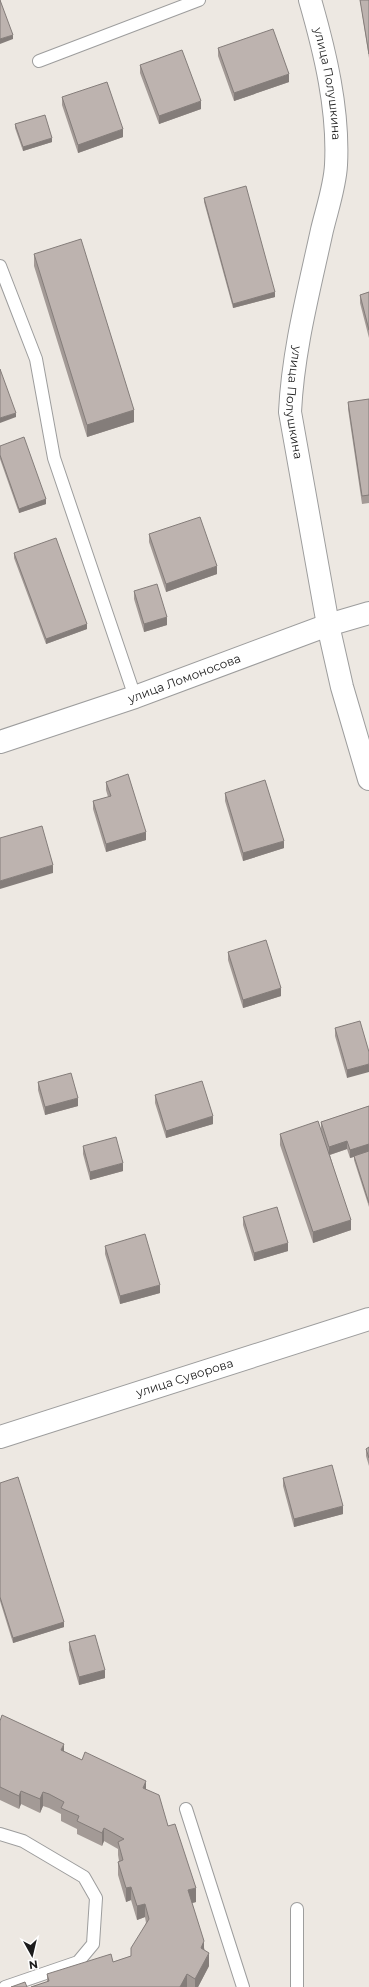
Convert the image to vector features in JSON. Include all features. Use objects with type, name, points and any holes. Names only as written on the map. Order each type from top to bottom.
[{"type":"street","name":"улица Полушкина","points":[[310,0],[324,54],[334,115],[336,166],[297,350],[290,412],[328,626],[342,687],[369,779]]},
{"type":"street","name":"улица Ломоносова","points":[[0,742],[136,697],[328,626],[369,613]]},
{"type":"street","name":"улица Суворова","points":[[0,1437],[369,1319]]},
{"type":"lane","points":[[39,61],[199,0]]},
{"type":"lane","points":[[0,266],[36,359],[54,458],[136,697]]},
{"type":"lane","points":[[186,1809],[243,1987]]},
{"type":"lane","points":[[0,1834],[24,1841],[84,1877],[96,1898],[93,1944],[78,1962],[5,1987]]},
{"type":"lane","points":[[297,1909],[297,1987]]},
{"type":"building","points":[[0,0],[13,35],[0,39]]},
{"type":"building","points":[[360,0],[369,0],[369,54]]},
{"type":"building","points":[[273,29],[289,74],[234,93],[218,48]]},
{"type":"building","points":[[182,50],[201,101],[159,116],[140,65]]},
{"type":"building","points":[[107,82],[123,129],[78,145],[62,97]]},
{"type":"building","points":[[45,115],[52,138],[23,147],[15,124]]},
{"type":"building","points":[[246,186],[275,292],[233,304],[204,198]]},
{"type":"building","points":[[81,239],[134,410],[87,425],[34,254]]},
{"type":"building","points":[[369,292],[369,330],[360,295]]},
{"type":"building","points":[[0,369],[16,413],[0,418]]},
{"type":"building","points":[[369,399],[369,495],[362,496],[348,402]]},
{"type":"building","points":[[24,437],[46,499],[19,509],[0,455],[0,446]]},
{"type":"building","points":[[200,517],[217,566],[166,584],[149,534]]},
{"type":"building","points":[[56,538],[87,624],[46,639],[14,553]]},
{"type":"building","points":[[157,584],[167,617],[144,624],[134,591]]},
{"type":"building","points":[[128,774],[146,832],[106,844],[93,801],[111,796],[106,782]]},
{"type":"building","points":[[265,780],[284,841],[243,853],[225,793]]},
{"type":"building","points":[[42,826],[53,865],[0,881],[0,838]]},
{"type":"building","points":[[266,940],[281,988],[243,1000],[228,952]]},
{"type":"building","points":[[360,1021],[369,1052],[369,1064],[347,1070],[335,1028]]},
{"type":"building","points":[[71,1073],[78,1098],[45,1107],[38,1082]]},
{"type":"building","points":[[202,1081],[213,1116],[166,1131],[155,1095]]},
{"type":"building","points":[[369,1106],[369,1144],[350,1150],[347,1141],[329,1147],[321,1122]]},
{"type":"building","points":[[318,1121],[351,1220],[313,1232],[280,1134]]},
{"type":"building","points":[[116,1137],[123,1163],[90,1172],[83,1146]]},
{"type":"building","points":[[369,1151],[369,1203],[354,1156]]},
{"type":"building","points":[[277,1207],[288,1243],[254,1253],[243,1217]]},
{"type":"building","points":[[145,1234],[160,1285],[120,1296],[105,1246]]},
{"type":"building","points":[[369,1447],[369,1458],[366,1449]]},
{"type":"building","points":[[332,1465],[343,1506],[294,1519],[283,1478]]},
{"type":"building","points":[[18,1477],[64,1622],[13,1638],[0,1597],[0,1483]]},
{"type":"building","points":[[95,1635],[105,1670],[79,1677],[69,1642]]},
{"type":"building","points":[[2,1715],[64,1744],[61,1750],[82,1760],[85,1752],[146,1781],[143,1788],[159,1795],[168,1826],[175,1824],[196,1888],[188,1890],[204,1941],[201,1948],[209,1953],[195,1979],[187,1974],[180,1987],[31,1987],[49,1981],[47,1974],[111,1954],[113,1962],[131,1956],[131,1948],[149,1919],[145,1904],[137,1906],[131,1887],[126,1888],[118,1862],[123,1860],[118,1842],[124,1839],[104,1828],[102,1833],[77,1821],[79,1816],[61,1808],[64,1802],[49,1794],[43,1792],[40,1799],[21,1791],[19,1796],[0,1787],[0,1721]]},
{"type":"building","points":[[25,1982],[27,1987],[11,1987]]}]
